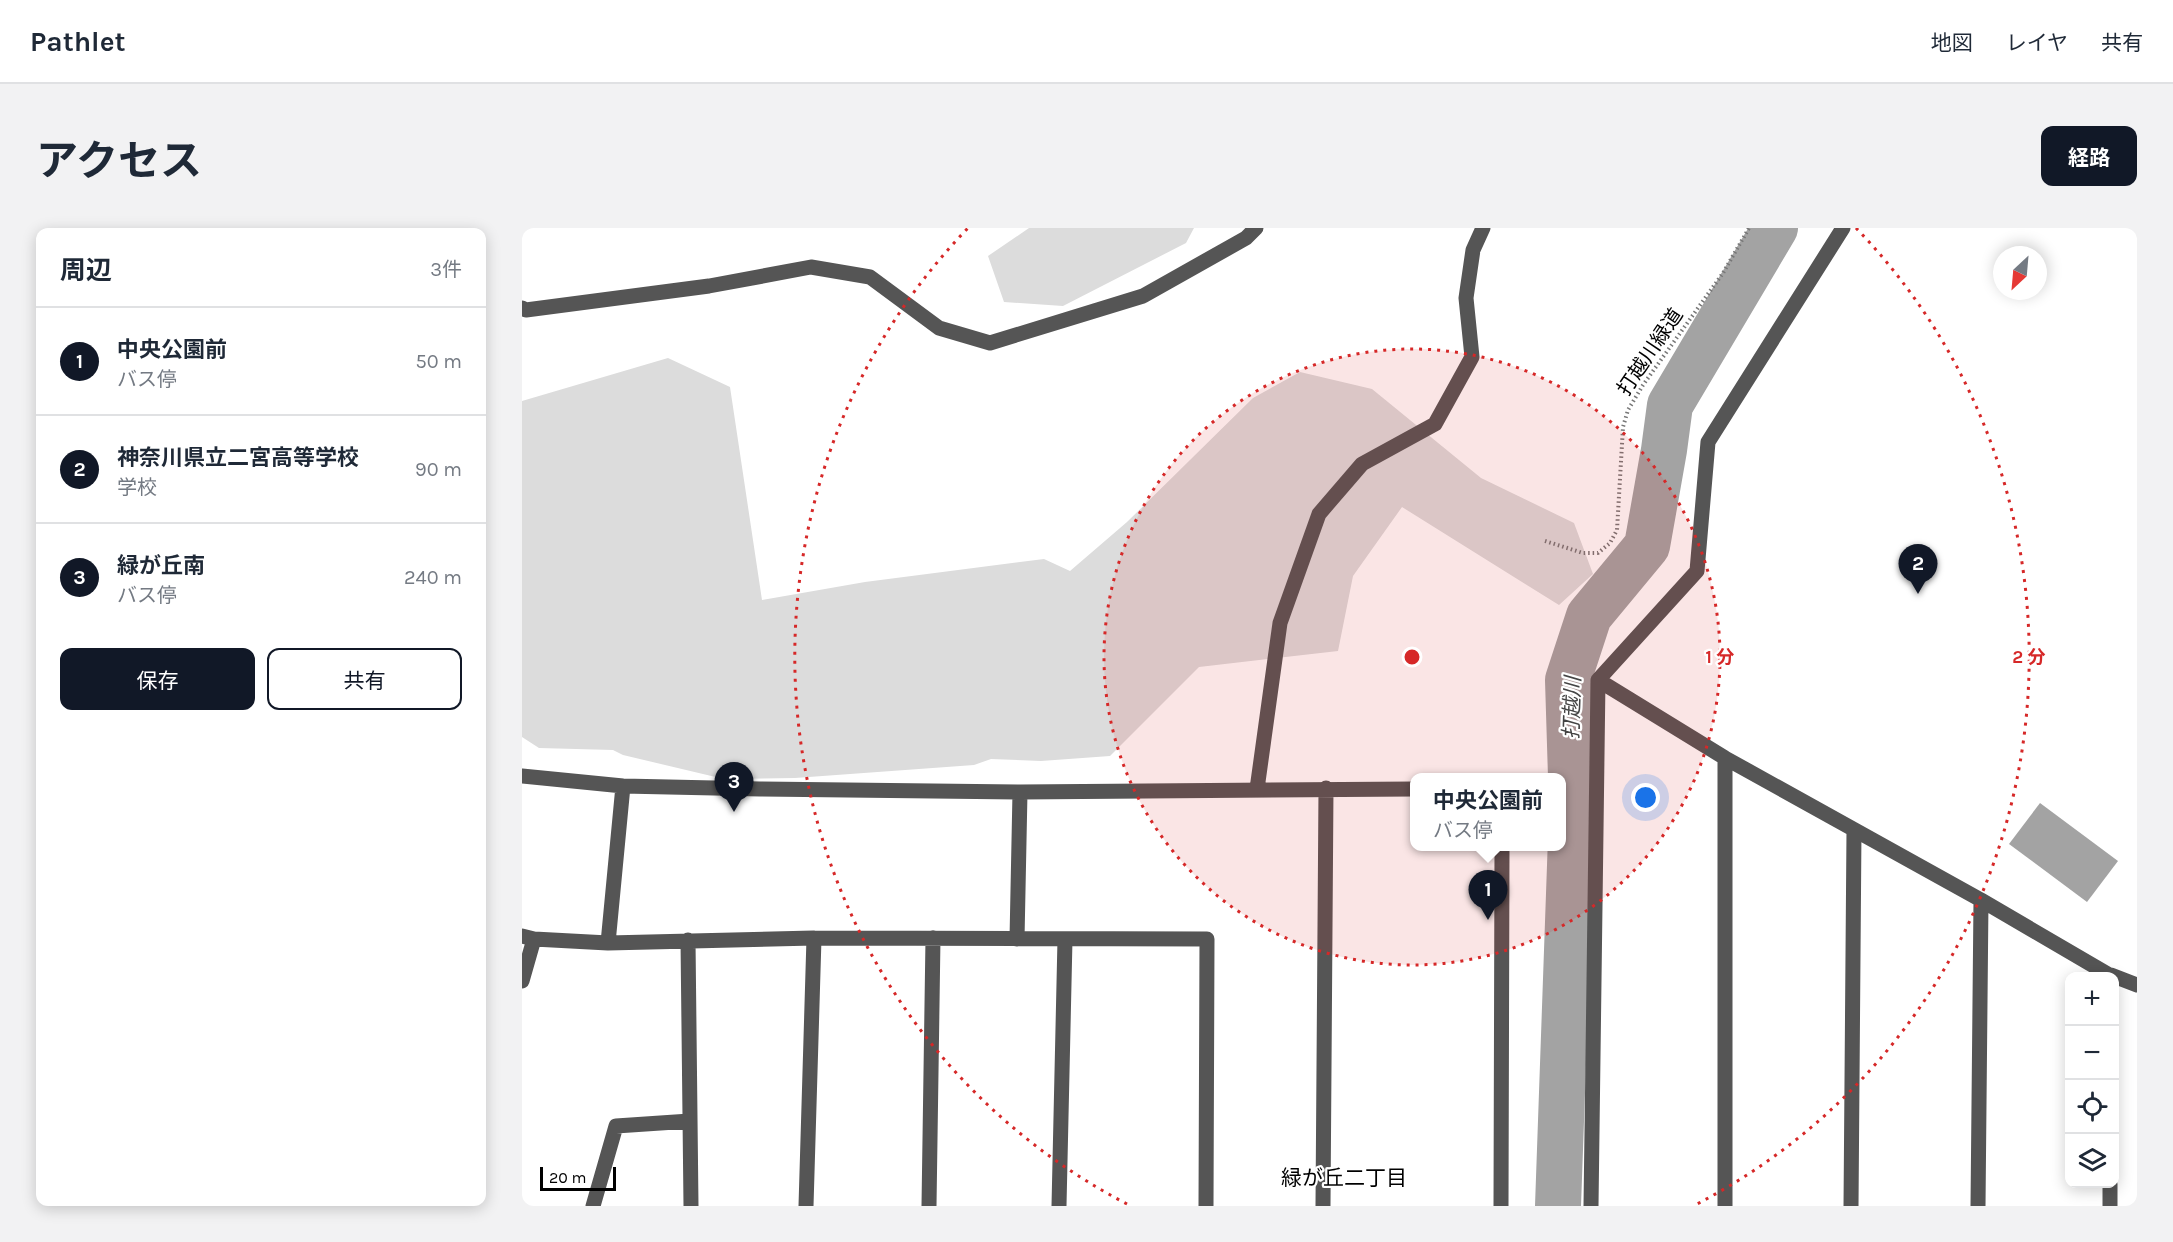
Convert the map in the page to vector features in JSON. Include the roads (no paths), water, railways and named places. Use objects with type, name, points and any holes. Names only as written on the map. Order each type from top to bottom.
[{"type":"street","points":[[522,308],[526,310],[709,286],[811,267],[870,277],[939,328],[990,343],[1143,296],[1246,238],[1256,228]]},
{"type":"street","points":[[1257,789],[1280,623],[1319,514],[1362,464],[1436,424],[1472,357],[1466,298],[1473,250],[1483,228]]},
{"type":"street","points":[[1592,1206],[1598,680],[1697,571],[1708,442],[1843,228]]},
{"type":"street","points":[[1598,680],[1725,758],[1981,900],[2104,972]]},
{"type":"street","points":[[1725,758],[1725,1206]]},
{"type":"street","points":[[522,776],[623,786],[760,789],[1020,792],[1410,789]]},
{"type":"street","points":[[608,943],[623,786]]},
{"type":"street","points":[[1323,1206],[1326,788]]},
{"type":"street","points":[[1017,939],[1020,792]]},
{"type":"street","points":[[1851,1206],[1854,830]]},
{"type":"street","points":[[1501,1206],[1502,851]]},
{"type":"street","points":[[1978,1206],[1981,900]]},
{"type":"street","points":[[522,981],[528,937],[608,943],[814,938],[1207,939],[1206,1206]]},
{"type":"street","points":[[806,1206],[814,938]]},
{"type":"street","points":[[929,1206],[933,938]]},
{"type":"street","points":[[1059,1206],[1065,939]]},
{"type":"street","points":[[688,940],[691,1206]]},
{"type":"street","points":[[2119,979],[2137,985]]},
{"type":"street","points":[[593,1206],[616,1126],[690,1121]]},
{"type":"street","points":[[2110,1188],[2110,1206]]},
{"type":"waterway","name":"打越川","points":[[1558,1206],[1572,809],[1568,680],[1589,616],[1647,546],[1670,405],[1775,228]]},
{"type":"place","name":"神奈川県立二宮高等学校","points":[[1918,594]]},
{"type":"place","name":"緑が丘南","points":[[734,812]]},
{"type":"place","name":"中央公園前","points":[[1488,920]]},
{"type":"district","name":"緑が丘二丁目","points":[[1344,1178]]}]
